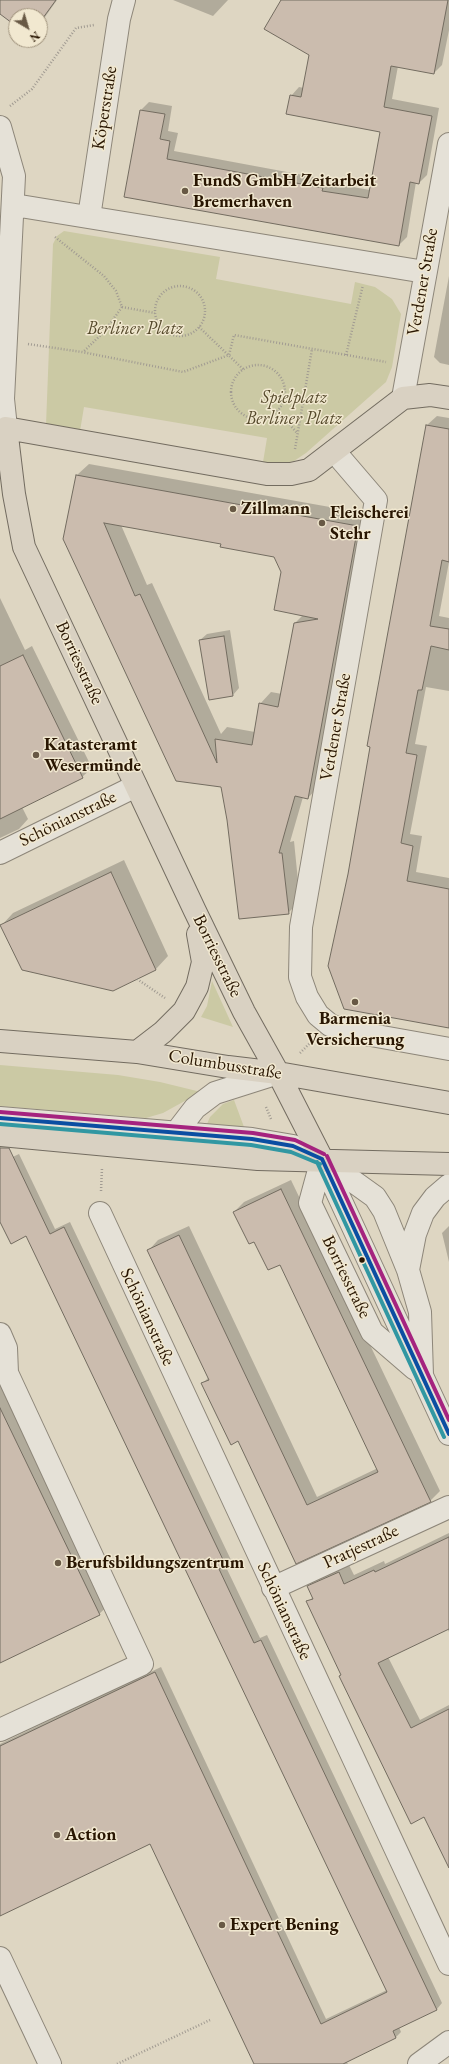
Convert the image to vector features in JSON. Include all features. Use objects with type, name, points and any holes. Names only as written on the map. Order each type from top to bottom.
[{"type":"main road","points":[[3,428],[267,474],[291,474],[309,470],[403,398],[430,395],[449,398]]},
{"type":"main road","name":"Borriesstraße","points":[[3,428],[24,547],[244,1012],[278,1073],[322,1159]]},
{"type":"main road","points":[[137,1052],[162,1032],[184,1011],[198,988],[203,962],[195,911]]},
{"type":"main road","name":"Columbusstraße","points":[[0,1041],[137,1052],[228,1067],[278,1073],[449,1103]]},
{"type":"main road","points":[[0,1135],[258,1159],[322,1159],[449,1164]]},
{"type":"street","name":"Köperstraße","points":[[89,217],[122,10]]},
{"type":"street","name":"Borriesstraße","points":[[3,118],[14,176],[14,205],[3,399],[3,428]]},
{"type":"street","name":"Verdener Straße","points":[[403,398],[449,144]]},
{"type":"street","points":[[14,205],[425,272]]},
{"type":"street","name":"Verdener Straße","points":[[324,1020],[307,997],[300,977],[301,928],[376,500],[334,451]]},
{"type":"street","name":"Schönianstraße","points":[[0,853],[136,786]]},
{"type":"street","points":[[324,1020],[343,1030],[449,1049]]},
{"type":"street","points":[[175,1134],[195,1108],[216,1093],[278,1073]]},
{"type":"street","points":[[0,1118],[175,1134],[252,1139],[293,1146],[322,1159]]},
{"type":"street","name":"Borriesstraße","points":[[322,1159],[375,1197],[384,1211],[408,1270],[420,1312],[422,1375]]},
{"type":"street","name":"Borriesstraße","points":[[322,1159],[310,1203],[372,1332],[422,1375]]},
{"type":"street","name":"Borriesstraße","points":[[322,1159],[449,1434]]},
{"type":"street","name":"Borriesstraße","points":[[408,1270],[415,1234],[424,1212],[435,1197],[449,1185]]},
{"type":"street","name":"Schönianstraße","points":[[100,1213],[449,1964]]},
{"type":"street","points":[[0,1334],[6,1348],[3,1375],[142,1664],[0,1730]]},
{"type":"street","name":"Pratjestraße","points":[[273,1588],[449,1507]]},
{"type":"street","points":[[0,1958],[50,2064]]},
{"type":"street","points":[[419,2064],[449,2042]]},
{"type":"path","points":[[3,118],[32,89],[76,28],[122,10]]},
{"type":"path","points":[[50,233],[104,276],[116,291],[122,307]]},
{"type":"path","points":[[346,355],[368,263]]},
{"type":"path","points":[[180,286],[195,290],[204,304],[204,320],[199,327],[189,334],[176,336],[162,328],[155,312],[158,301],[165,291],[180,286]]},
{"type":"path","points":[[82,352],[104,332],[122,307]]},
{"type":"path","points":[[122,307],[155,312]]},
{"type":"path","points":[[199,327],[244,370]]},
{"type":"path","points":[[229,355],[234,335],[408,366]]},
{"type":"path","points":[[6,341],[82,352],[183,372],[229,355]]},
{"type":"path","points":[[291,474],[312,349]]},
{"type":"path","points":[[260,366],[269,368],[279,375],[284,387],[285,395],[278,411],[262,419],[252,419],[237,409],[231,392],[237,375],[244,370],[260,366]]},
{"type":"path","points":[[278,411],[297,434]]},
{"type":"path","points":[[137,979],[184,1011]]},
{"type":"path","points":[[278,1073],[324,1020]]},
{"type":"path","points":[[100,1213],[102,1162]]},
{"type":"path","points":[[117,2064],[210,2020]]},
{"type":"green space","name":"Berliner Platz","points":[[64,231],[220,257],[216,279],[351,304],[355,282],[375,287],[392,299],[401,314],[392,367],[386,382],[306,453],[294,461],[278,465],[263,462],[267,438],[84,407],[80,431],[46,425],[53,244],[57,236]]},
{"type":"green space","points":[[212,981],[233,1027],[201,1017],[207,1006]]},
{"type":"green space","points":[[0,1065],[118,1075],[160,1082],[201,1092],[163,1113],[146,1118],[0,1106]]},
{"type":"green space","points":[[234,1100],[244,1127],[207,1124],[210,1117],[223,1104]]},
{"type":"building","points":[[0,0],[56,0],[48,11],[48,8],[8,8],[8,20],[0,14]]},
{"type":"building","points":[[281,0],[448,0],[434,74],[391,66],[384,107],[432,116],[419,184],[410,182],[399,246],[124,197],[140,110],[165,114],[160,139],[170,141],[167,159],[323,188],[322,191],[368,198],[380,132],[286,114],[290,95],[301,97],[309,55],[264,29]]},
{"type":"building","points":[[426,425],[449,429],[449,562],[442,560],[430,626],[449,629],[449,650],[431,646],[422,690],[418,690],[406,753],[417,755],[401,843],[413,846],[407,881],[449,889],[449,1028],[344,1009],[328,966],[348,874],[370,747],[367,746]]},
{"type":"building","points":[[76,475],[358,526],[308,799],[295,796],[279,853],[282,853],[289,914],[239,919],[227,820],[221,787],[176,781],[63,539]],"holes":[[[104,523],[221,544],[220,547],[274,557],[281,572],[274,610],[318,619],[294,623],[278,707],[259,703],[252,745],[215,739],[217,763],[140,594],[135,596]]]},
{"type":"building","points":[[224,636],[233,696],[209,700],[199,640]]},
{"type":"building","name":"Katasteramt Wesermünde","points":[[23,655],[83,778],[0,819],[0,666]]},
{"type":"building","points":[[111,872],[156,970],[113,991],[22,970],[0,925]]},
{"type":"building","points":[[0,1148],[9,1148],[50,1234],[64,1227],[226,1566],[219,1569],[254,1643],[261,1640],[437,2010],[393,2031],[396,2038],[343,2064],[254,2064],[150,1844],[0,1916],[0,1746],[155,1672],[321,2024],[387,1992],[26,1236],[11,1244],[0,1222]]},
{"type":"building","points":[[281,1189],[431,1502],[296,1564],[238,1441],[231,1445],[201,1383],[209,1380],[147,1250],[179,1235],[307,1505],[378,1472],[280,1265],[268,1270],[254,1242],[249,1244],[233,1212]]},
{"type":"building","points":[[0,1408],[100,1615],[0,1663]]},
{"type":"building","points":[[449,1537],[449,1629],[378,1663],[411,1728],[449,1709],[449,1868],[424,1817],[411,1824],[339,1676],[341,1675],[306,1601],[313,1599],[307,1586],[339,1572],[344,1584],[374,1570],[375,1572]]},
{"type":"transit line","points":[[0,1112],[253,1133],[295,1140],[324,1154]]},
{"type":"transit line","points":[[0,1118],[252,1139],[293,1146],[322,1159]]},
{"type":"transit line","points":[[0,1124],[251,1145],[291,1152],[320,1164]]},
{"type":"transit line","points":[[327,1156],[449,1420]]},
{"type":"transit line","points":[[322,1159],[449,1434]]},
{"type":"transit line","points":[[317,1162],[444,1437]]},
{"type":"place","name":"FundS GmbH Zeitarbeit Bremerhaven","points":[[185,191]]},
{"type":"place","name":"Zillmann","points":[[233,509]]},
{"type":"place","name":"Fleischerei Stehr","points":[[322,523]]},
{"type":"place","name":"Katasteramt Wesermünde","points":[[36,755]]},
{"type":"place","name":"Barmenia Versicherung","points":[[355,1002]]},
{"type":"place","name":"Berufsbildungszentrum","points":[[58,1563]]},
{"type":"place","name":"Action","points":[[57,1835]]},
{"type":"place","name":"Expert Bening","points":[[222,1925]]},
{"type":"park label","name":"Spielplatz Berliner Platz","points":[[294,408]]}]
